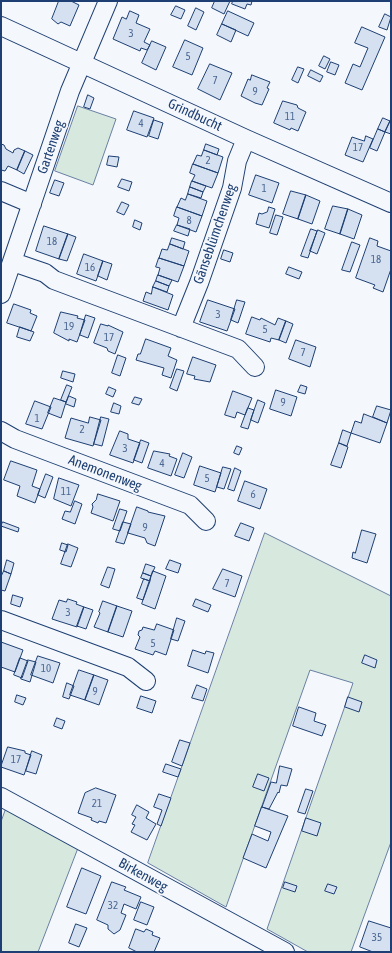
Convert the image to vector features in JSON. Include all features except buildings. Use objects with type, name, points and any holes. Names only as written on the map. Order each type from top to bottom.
[{"type":"street","name":"Gartenweg","points":[[1,294],[82,62],[108,1]]},
{"type":"street","name":"Grindbucht","points":[[1,26],[246,139],[391,202]]},
{"type":"street","name":"Gänseblümchenweg","points":[[181,328],[232,188],[237,160],[246,139]]},
{"type":"street","points":[[1,191],[32,204]]},
{"type":"street","points":[[12,262],[44,273],[54,280],[238,349],[255,367]]},
{"type":"street","name":"Anemonenweg","points":[[1,431],[16,439],[190,505],[206,521]]},
{"type":"street","points":[[1,620],[128,668],[146,681]]},
{"type":"street","name":"Birkenweg","points":[[1,797],[284,952]]},
{"type":"shaded area","points":[[78,106],[116,119],[93,185],[55,171]]},
{"type":"shaded area","points":[[265,533],[391,596],[391,842],[351,952],[308,952],[267,929],[353,683],[310,670],[226,907],[148,863]]},
{"type":"shaded area","points":[[6,809],[78,848],[38,952],[1,952],[1,822]]}]
